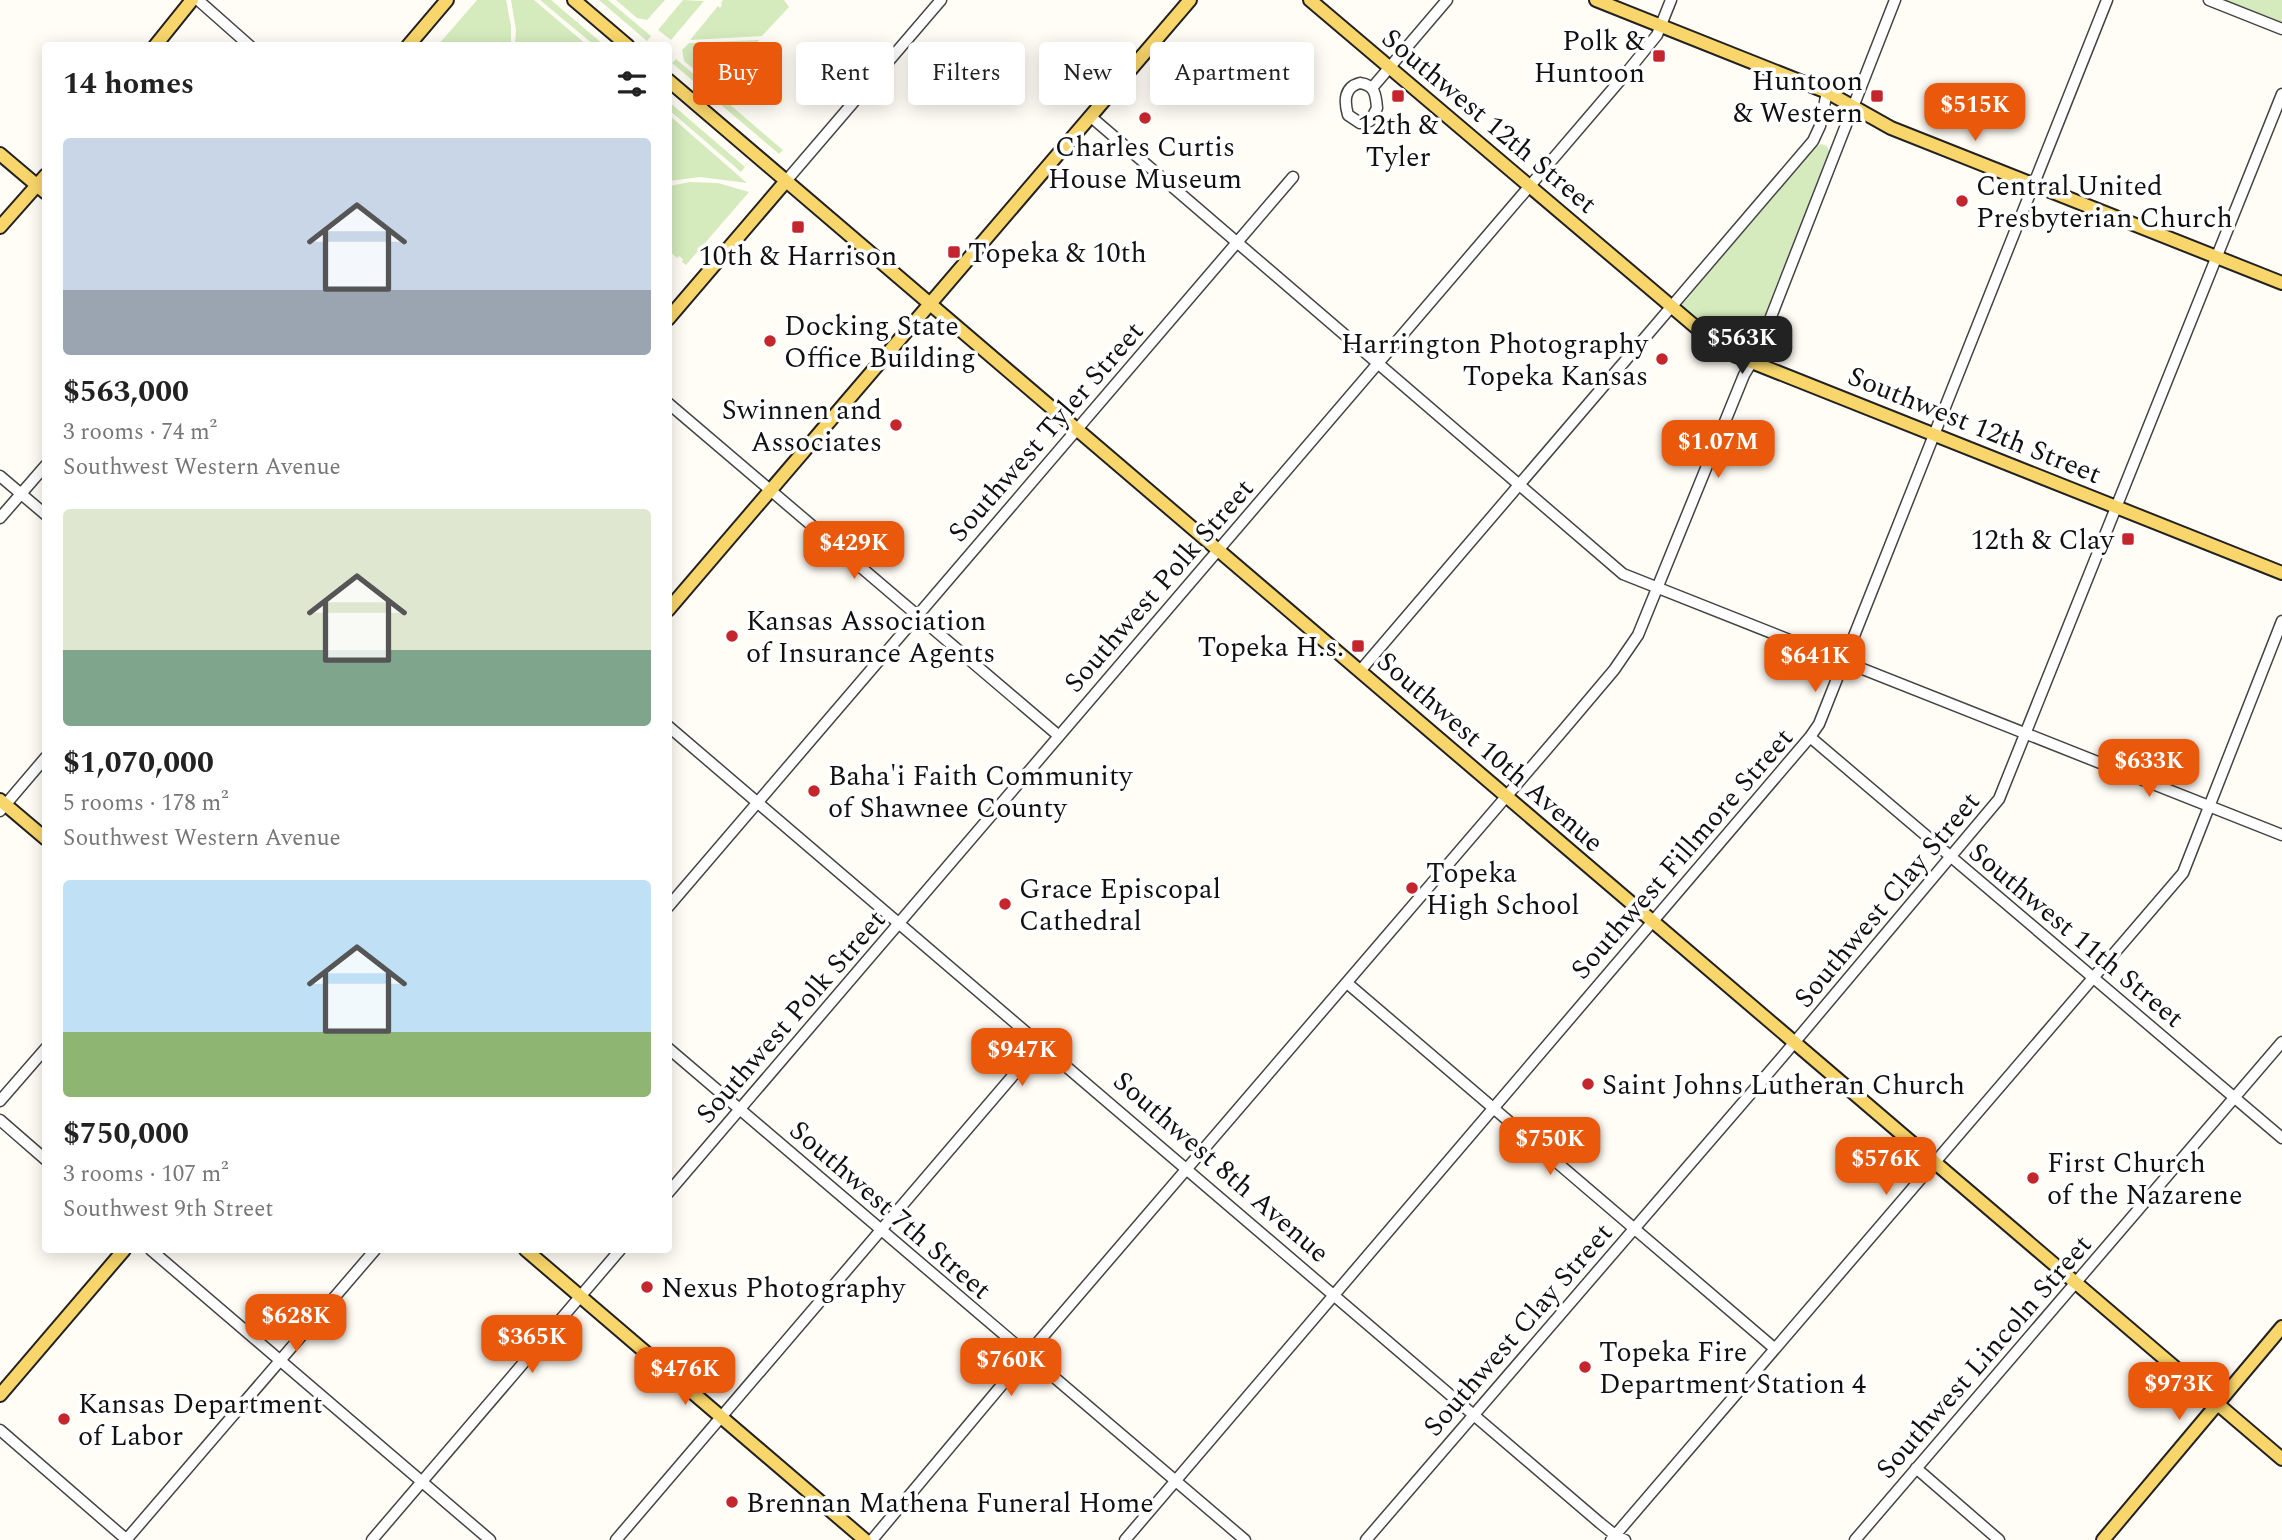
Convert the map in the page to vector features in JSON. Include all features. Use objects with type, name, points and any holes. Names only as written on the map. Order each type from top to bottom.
[{"type":"main road","points":[[158,42],[192,0]]},
{"type":"main road","points":[[411,42],[447,0]]},
{"type":"main road","points":[[575,0],[623,42]]},
{"type":"main road","points":[[672,606],[1190,0]]},
{"type":"main road","name":"Southwest 12th Street","points":[[1310,0],[1724,351],[2282,573]]},
{"type":"main road","points":[[1596,0],[1827,92],[1891,128],[2282,283]]},
{"type":"main road","name":"Southwest 10th Avenue","points":[[672,83],[2282,1459]]},
{"type":"main road","points":[[0,154],[42,184]]},
{"type":"main road","points":[[672,314],[786,181]]},
{"type":"main road","points":[[0,227],[42,186]]},
{"type":"main road","points":[[2,805],[42,836]]},
{"type":"main road","points":[[0,1395],[121,1253]]},
{"type":"main road","points":[[530,1253],[865,1540]]},
{"type":"main road","points":[[2103,1540],[2282,1327]]},
{"type":"street","points":[[198,0],[245,42]]},
{"type":"street","points":[[786,181],[941,0]]},
{"type":"street","points":[[1371,88],[1447,0]]},
{"type":"street","name":"Southwest Polk Street","points":[[672,1188],[1649,46],[1661,26],[1671,0]]},
{"type":"street","points":[[872,1540],[1631,648],[1750,361],[1756,355],[1895,0]]},
{"type":"street","name":"Southwest Fillmore Street","points":[[1125,1540],[1810,737],[1823,716],[2107,0]]},
{"type":"street","points":[[2212,1],[2282,29]]},
{"type":"street","points":[[1360,671],[1813,141],[1820,126],[1827,92]]},
{"type":"street","name":"Southwest Clay Street","points":[[1366,1540],[1794,1043],[1999,799],[2282,94]]},
{"type":"street","points":[[1090,117],[1616,568],[1631,578],[2282,835]]},
{"type":"street","name":"Southwest Tyler Street","points":[[672,902],[1293,177]]},
{"type":"street","points":[[672,406],[1059,736]]},
{"type":"street","points":[[0,518],[42,470]]},
{"type":"street","points":[[0,476],[42,512]]},
{"type":"street","points":[[1618,1539],[1774,1348],[2183,873],[2282,621]]},
{"type":"street","name":"Southwest 8th Avenue","points":[[672,729],[1618,1539]]},
{"type":"street","name":"Southwest 11th Street","points":[[1810,737],[2282,1138]]},
{"type":"street","points":[[2,805],[42,761]]},
{"type":"street","points":[[1347,983],[1774,1348]]},
{"type":"street","name":"Southwest Lincoln Street","points":[[1855,1540],[2282,1042]]},
{"type":"street","points":[[616,1540],[1040,1044]]},
{"type":"street","name":"Southwest 7th Street","points":[[672,1051],[1245,1540]]},
{"type":"street","points":[[0,1101],[42,1053]]},
{"type":"street","points":[[0,1120],[42,1157]]},
{"type":"street","points":[[155,1253],[489,1540]]},
{"type":"street","points":[[0,1430],[127,1540],[372,1253]]},
{"type":"street","points":[[372,1540],[617,1253]]},
{"type":"street","points":[[1916,1468],[1998,1540]]},
{"type":"green space","points":[[477,0],[506,0],[511,42],[441,42]]},
{"type":"green space","points":[[511,0],[534,0],[583,42],[515,42]]},
{"type":"green space","points":[[540,0],[551,0],[600,42],[590,42]]},
{"type":"green space","points":[[599,0],[608,0],[651,36],[647,41]]},
{"type":"green space","points":[[616,0],[665,0],[647,20],[637,18]]},
{"type":"green space","points":[[683,0],[704,1],[671,40],[658,30]]},
{"type":"green space","points":[[723,0],[784,0],[789,7],[762,36],[690,40],[718,6],[720,8]]},
{"type":"green space","points":[[2225,0],[2282,0],[2282,22]]},
{"type":"green space","points":[[759,40],[757,42],[712,42]]},
{"type":"green space","points":[[693,43],[693,68],[684,61],[682,50]]},
{"type":"green space","points":[[676,59],[693,73],[693,81],[672,63]]},
{"type":"green space","points":[[672,104],[745,167],[741,172],[672,113]]},
{"type":"green space","points":[[721,105],[730,105],[783,150],[779,154]]},
{"type":"green space","points":[[672,118],[747,183],[700,177],[672,181]]},
{"type":"green space","points":[[1821,144],[1827,146],[1829,151],[1753,345],[1750,349],[1742,349],[1723,340],[1682,305],[1812,150]]},
{"type":"green space","points":[[690,182],[718,183],[749,192],[686,265],[682,262],[683,259],[672,254],[672,186]]},
{"type":"place","name":"Polk & Huntoon","points":[[1659,56]]},
{"type":"place","name":"12th & Tyler","points":[[1398,96]]},
{"type":"place","name":"Huntoon & Western","points":[[1877,96]]},
{"type":"place","name":"Charles Curtis House Museum","points":[[1145,118]]},
{"type":"place","name":"Central United Presbyterian Church","points":[[1962,201]]},
{"type":"place","name":"10th & Harrison","points":[[798,227]]},
{"type":"place","name":"Topeka & 10th","points":[[954,252]]},
{"type":"place","name":"Docking State Office Building","points":[[770,341]]},
{"type":"place","name":"Harrington Photography Topeka Kansas","points":[[1662,359]]},
{"type":"place","name":"Swinnen and Associates","points":[[896,425]]},
{"type":"place","name":"12th & Clay","points":[[2128,539]]},
{"type":"place","name":"Kansas Association of Insurance Agents","points":[[732,636]]},
{"type":"place","name":"Topeka H.s.","points":[[1358,646]]},
{"type":"place","name":"Baha'i Faith Community of Shawnee County","points":[[814,791]]},
{"type":"place","name":"Topeka High School","points":[[1412,888]]},
{"type":"place","name":"Grace Episcopal Cathedral","points":[[1005,904]]},
{"type":"place","name":"Saint Johns Lutheran Church","points":[[1588,1084]]},
{"type":"place","name":"First Church of the Nazarene","points":[[2033,1178]]},
{"type":"place","name":"Nexus Photography","points":[[647,1287]]},
{"type":"place","name":"Topeka Fire Department Station 4","points":[[1585,1367]]},
{"type":"place","name":"Kansas Department of Labor","points":[[64,1419]]},
{"type":"place","name":"Brennan Mathena Funeral Home","points":[[732,1502]]}]
